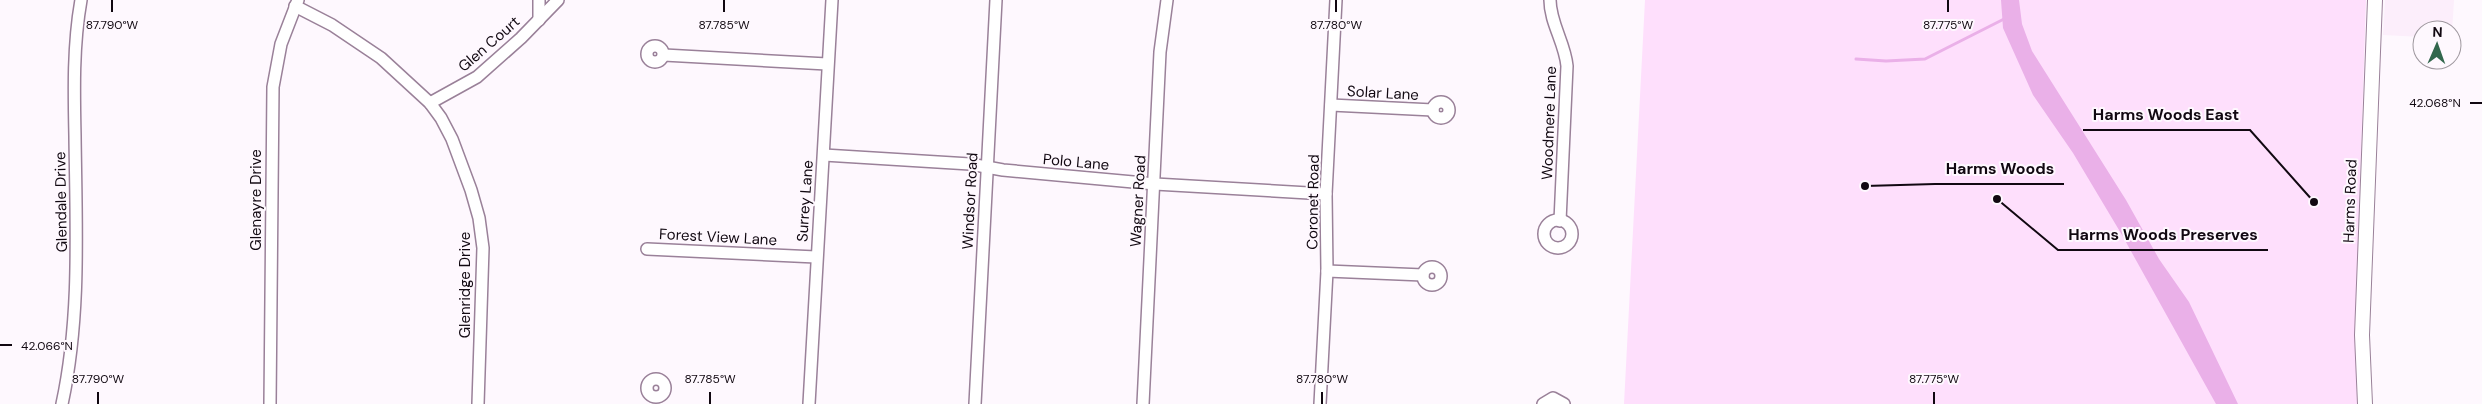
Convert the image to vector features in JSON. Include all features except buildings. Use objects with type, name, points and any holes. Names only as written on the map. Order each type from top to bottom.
[{"type":"main road","name":"Harms Road","points":[[2365,404],[2363,305],[2376,0]]},
{"type":"street","name":"Glendale Drive","points":[[62,404],[74,333],[76,273],[76,40],[81,0]]},
{"type":"street","name":"Glen Court","points":[[539,0],[539,20]]},
{"type":"street","name":"Glen Court","points":[[430,103],[477,77],[558,0]]},
{"type":"street","name":"Surrey Lane","points":[[809,404],[832,0]]},
{"type":"street","name":"Windsor Road","points":[[975,404],[996,0]]},
{"type":"street","name":"Wagner Road","points":[[1143,404],[1160,52],[1167,0]]},
{"type":"street","name":"Coronet Road","points":[[1320,404],[1327,271],[1326,194],[1336,0]]},
{"type":"street","name":"Woodmere Lane","points":[[1550,0],[1556,28],[1564,46],[1567,66],[1560,220]]},
{"type":"street","name":"Glenridge Drive","points":[[297,3],[361,42],[381,58],[430,103],[441,118],[452,139],[479,218],[482,248],[478,404]]},
{"type":"street","name":"Glenayre Drive","points":[[270,404],[273,87],[281,44],[297,3]]},
{"type":"street","points":[[664,55],[827,64]]},
{"type":"street","name":"Solar Lane","points":[[1331,105],[1433,110]]},
{"type":"street","name":"Polo Lane","points":[[824,155],[970,164],[1154,184],[1326,194]]},
{"type":"street","name":"Forest View Lane","points":[[648,249],[816,257]]},
{"type":"street","points":[[1327,271],[1423,275]]},
{"type":"street","points":[[1544,404],[1553,398],[1564,404]]},
{"type":"shaded area","points":[[1645,0],[2366,0],[2356,308],[2357,404],[1624,404]]},
{"type":"shaded area","points":[[2001,0],[2019,0],[2022,24],[2032,51],[2126,200],[2159,259],[2189,302],[2238,404],[2216,404],[2122,235],[2073,153],[2033,95],[2003,28]]},
{"type":"shaded area","points":[[2385,0],[2454,0],[2453,20],[2412,20],[2412,36],[2383,35]]},
{"type":"waterway","points":[[1856,59],[1886,61],[1925,59],[2006,18]]},
{"type":"place","name":"Harms Woods","points":[[1865,186]]},
{"type":"place","name":"Harms Woods Preserves","points":[[1997,199]]},
{"type":"place","name":"Harms Woods East","points":[[2314,202]]}]
